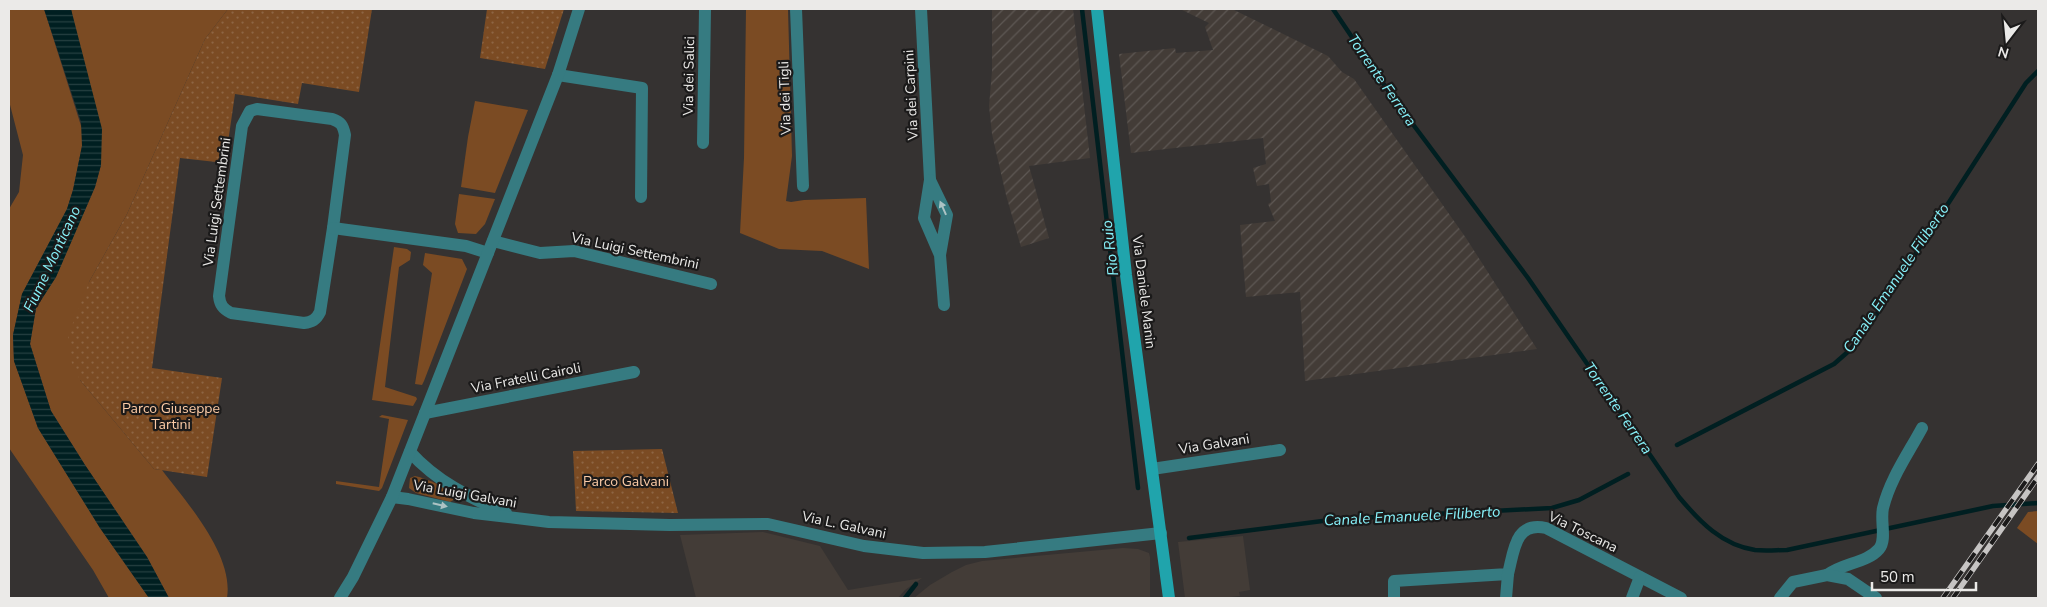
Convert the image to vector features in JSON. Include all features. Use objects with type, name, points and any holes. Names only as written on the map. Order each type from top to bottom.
[{"type":"main road","name":"Via Daniele Manin","points":[[1097,9],[1126,275],[1169,598]]},
{"type":"main road","name":"Via Daniele Manin","points":[[1161,598],[1166,579]]},
{"type":"street","points":[[340,598],[392,497],[558,75],[579,9]]},
{"type":"street","name":"Via dei Salici","points":[[703,143],[705,9]]},
{"type":"street","name":"Via dei Tigli","points":[[796,9],[804,186]]},
{"type":"street","name":"Via dei Carpini","points":[[920,9],[930,180],[924,218],[940,255]]},
{"type":"street","points":[[558,75],[642,88],[642,197]]},
{"type":"street","name":"Via Luigi Settembrini","points":[[256,109],[332,119],[340,122],[344,127],[345,134],[333,228],[320,312],[317,318],[311,322],[304,323],[231,313],[220,304],[219,296],[242,126],[250,111],[256,109]]},
{"type":"street","name":"Via dei Carpini","points":[[930,180],[947,215],[940,255],[944,305]]},
{"type":"street","name":"Via Luigi Settembrini","points":[[333,228],[466,246],[540,253],[574,251],[712,284]]},
{"type":"street","name":"Via Fratelli Cairoli","points":[[425,413],[634,372]]},
{"type":"street","points":[[1780,598],[1786,588],[1793,582],[1827,575],[1878,551],[1884,541],[1880,522],[1890,486],[1922,428]]},
{"type":"street","name":"Via Galvani","points":[[1152,469],[1280,450]]},
{"type":"street","name":"Via Luigi Galvani","points":[[410,452],[425,469],[456,489],[480,502],[521,519]]},
{"type":"street","name":"Via Luigi Galvani","points":[[392,497],[474,514],[521,519]]},
{"type":"street","name":"Via L. Galvani","points":[[521,519],[589,524],[768,524],[864,546],[923,553],[985,552],[1161,534]]},
{"type":"street","name":"Via Toscana","points":[[1508,574],[1518,539],[1522,532],[1530,527],[1538,526],[1546,528],[1680,598]]},
{"type":"street","points":[[1394,598],[1394,581],[1508,574],[1506,598]]},
{"type":"street","points":[[1827,575],[1848,579],[1876,598]]},
{"type":"street","points":[[1632,598],[1640,577]]},
{"type":"shaded area","points":[[992,9],[1073,9],[1090,158],[1029,166],[1049,238],[1021,247],[1006,195],[992,134],[989,106],[992,71]]},
{"type":"shaded area","points":[[1180,9],[1232,9],[1328,56],[1342,72],[1354,79],[1466,238],[1537,349],[1305,381],[1300,292],[1246,297],[1240,225],[1275,221],[1268,204],[1271,202],[1269,184],[1257,186],[1253,168],[1266,164],[1263,138],[1131,153],[1119,54],[1175,48],[1176,53],[1213,50],[1205,27],[1209,23]]},
{"type":"shaded area","points":[[763,532],[820,546],[848,590],[922,578],[905,590],[898,598],[696,598],[680,535]]},
{"type":"shaded area","points":[[1243,536],[1250,590],[1239,592],[1240,596],[1185,598],[1178,542]]},
{"type":"shaded area","points":[[1123,548],[1138,549],[1149,553],[1150,598],[914,598],[930,585],[952,572],[966,565],[982,561]]},
{"type":"green space","points":[[9,9],[44,9],[83,132],[73,190],[67,209],[22,294],[13,335],[14,361],[38,428],[100,528],[149,598],[109,598],[93,570],[9,448],[9,209],[19,192],[23,155],[9,101]]},
{"type":"green space","points":[[71,9],[228,9],[205,39],[127,214],[89,282],[80,380],[154,469],[162,470],[206,530],[223,564],[227,582],[227,598],[169,598],[147,557],[51,411],[30,344],[36,308],[56,277],[95,187],[101,165]]},
{"type":"green space","name":"Parco Giuseppe Tartini","points":[[228,9],[372,9],[359,92],[302,83],[298,104],[235,94],[225,163],[180,158],[152,368],[222,378],[207,477],[154,469],[80,380],[70,359],[68,336],[89,282],[127,214],[205,39]]},
{"type":"green space","points":[[487,9],[564,9],[545,69],[480,58]]},
{"type":"green space","points":[[746,9],[788,9],[792,156],[786,201],[866,198],[869,269],[822,251],[779,249],[740,233],[744,158]]},
{"type":"green space","points":[[475,101],[528,110],[495,193],[461,187]]},
{"type":"green space","points":[[459,194],[495,199],[485,224],[476,234],[458,233],[455,224]]},
{"type":"green space","points":[[394,247],[407,249],[411,252],[410,260],[399,267],[385,387],[416,397],[417,399],[413,406],[372,400]]},
{"type":"green space","points":[[425,253],[462,259],[467,269],[422,385],[415,384],[432,273],[423,265]]},
{"type":"green space","points":[[382,415],[408,420],[382,488],[379,491],[336,484],[336,481],[379,487],[389,419],[379,417]]},
{"type":"green space","name":"Parco Galvani","points":[[662,449],[678,513],[576,511],[573,451]]},
{"type":"green space","points":[[415,476],[442,487],[455,496],[455,499],[450,502],[416,493],[409,488],[410,478]]},
{"type":"green space","points":[[2038,511],[2038,544],[2017,528],[2028,512]]},
{"type":"water","name":"Fiume Monticano","points":[[44,9],[71,9],[102,129],[101,165],[95,187],[56,277],[36,308],[30,344],[51,411],[147,557],[169,598],[149,598],[100,528],[38,428],[14,361],[13,335],[22,294],[67,209],[82,146],[81,122]]},
{"type":"waterway","name":"Rio Ruio","points":[[1082,9],[1138,488]]},
{"type":"waterway","name":"Torrente Ferrera","points":[[1333,9],[1391,95],[1528,278],[1679,497],[1712,531],[1722,538],[1743,547],[1755,550],[1787,550],[1993,506],[2038,503]]},
{"type":"waterway","name":"Canale Emanuele Filiberto","points":[[1677,445],[1834,364],[1850,350],[1869,326],[2026,83],[2038,71]]},
{"type":"waterway","name":"Canale Emanuele Filiberto","points":[[1189,538],[1338,519],[1552,508],[1579,500],[1628,474]]},
{"type":"waterway","name":"Canale Emanuele Filiberto","points":[[905,598],[916,584]]},
{"type":"railway","points":[[1943,598],[2038,464]]},
{"type":"railway","points":[[1953,598],[2038,477]]}]
